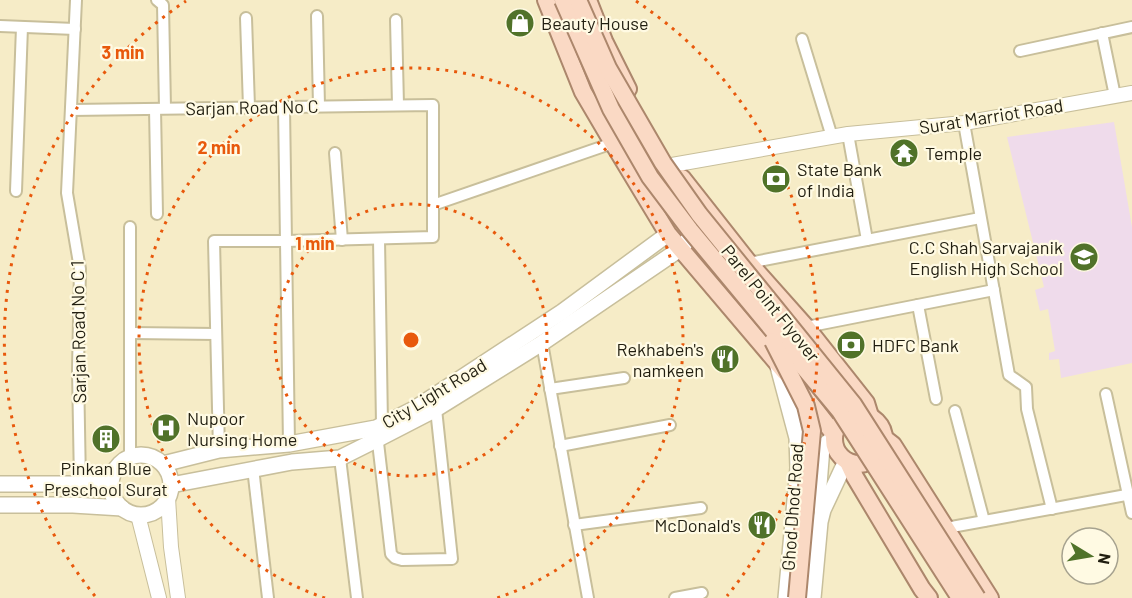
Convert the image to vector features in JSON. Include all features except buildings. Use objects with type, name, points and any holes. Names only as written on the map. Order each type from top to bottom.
[{"type":"main road","points":[[546,0],[583,92],[668,234],[775,360],[834,436]]},
{"type":"main road","name":"Parel Point Flyover","points":[[563,0],[611,109],[650,177],[690,230],[840,411],[960,598]]},
{"type":"main road","name":"Parel Point Flyover","points":[[578,0],[608,68],[663,163],[699,214],[852,404],[977,598]]},
{"type":"main road","points":[[588,0],[604,41],[633,99],[672,165],[749,263],[801,322],[866,403],[870,416]]},
{"type":"main road","points":[[170,491],[253,468],[340,458],[379,430],[436,409],[542,343],[680,249],[711,214]]},
{"type":"main road","name":"City Light Road","points":[[163,464],[219,450],[289,444],[379,430],[562,312],[668,234]]},
{"type":"main road","points":[[760,314],[806,406],[812,431],[797,598]]},
{"type":"main road","points":[[775,360],[801,322]]},
{"type":"main road","name":"Ghod Dhod Road","points":[[775,360],[794,425],[798,452],[786,598]]},
{"type":"main road","points":[[847,462],[865,463],[873,460],[879,454],[883,446],[883,430],[879,422],[870,416],[857,413],[842,419],[837,426],[833,442],[836,450],[847,462],[922,595]]},
{"type":"main road","points":[[822,514],[819,484],[822,447],[834,436]]},
{"type":"main road","points":[[884,438],[893,445],[990,598]]},
{"type":"main road","points":[[139,454],[156,458],[163,464],[170,477],[170,491],[163,505],[156,511],[138,515],[129,513],[116,503],[112,496],[110,481],[113,473],[117,466],[130,456],[139,454]]},
{"type":"main road","name":"Ghod Dhod Road","points":[[813,598],[822,514],[847,462]]},
{"type":"main road","points":[[0,484],[80,484],[110,481]]},
{"type":"main road","points":[[0,505],[122,508]]},
{"type":"street","name":"Sarjan Road No C 1","points":[[76,0],[67,193],[80,269],[78,370],[80,484]]},
{"type":"street","points":[[157,0],[163,5],[157,214]]},
{"type":"street","points":[[317,16],[319,106]]},
{"type":"street","points":[[246,18],[249,107]]},
{"type":"street","points":[[396,20],[398,105]]},
{"type":"street","points":[[0,26],[75,29]]},
{"type":"street","points":[[16,191],[22,27]]},
{"type":"street","points":[[1020,51],[1132,27]]},
{"type":"street","points":[[1102,33],[1115,96]]},
{"type":"street","points":[[802,39],[832,137]]},
{"type":"street","name":"Surat Marriot Road","points":[[672,165],[848,134],[964,123],[1132,93]]},
{"type":"street","name":"Sarjan Road No C","points":[[71,110],[432,105],[433,205]]},
{"type":"street","points":[[284,107],[289,444]]},
{"type":"street","points":[[964,123],[1009,375],[1026,387],[1027,409],[1052,509]]},
{"type":"street","points":[[848,134],[867,240]]},
{"type":"street","points":[[219,450],[214,241],[433,237],[433,205],[613,143]]},
{"type":"street","points":[[335,153],[342,240]]},
{"type":"street","points":[[749,263],[981,218]]},
{"type":"street","points":[[130,227],[130,456]]},
{"type":"street","points":[[379,239],[379,430],[392,554],[395,558],[402,560],[452,559],[436,409]]},
{"type":"street","points":[[801,322],[918,305],[994,290]]},
{"type":"street","points":[[918,305],[936,399]]},
{"type":"street","points":[[131,333],[216,334]]},
{"type":"street","points":[[542,343],[588,598]]},
{"type":"street","points":[[550,389],[624,378]]},
{"type":"street","points":[[1106,394],[1130,495],[1132,513]]},
{"type":"street","points":[[955,411],[984,521]]},
{"type":"street","points":[[560,446],[669,424]]},
{"type":"street","points":[[340,458],[357,598]]},
{"type":"street","points":[[253,468],[268,598]]},
{"type":"street","points":[[170,491],[171,547],[178,598]]},
{"type":"street","points":[[946,528],[1130,495]]},
{"type":"street","points":[[574,525],[701,508]]},
{"type":"street","points":[[138,515],[159,598]]},
{"type":"street","points":[[675,598],[702,593]]},
{"type":"shaded area","name":"C.C Shah Sarvajanik English High School","points":[[1114,122],[1132,227],[1132,363],[1061,378],[1059,359],[1049,360],[1049,353],[1055,351],[1048,309],[1040,311],[1035,290],[1044,287],[1007,137]]},
{"type":"place","name":"Beauty House","points":[[520,23]]},
{"type":"place","name":"Temple","points":[[904,153]]},
{"type":"place","name":"State Bank of India","points":[[776,179]]},
{"type":"place","name":"C.C Shah Sarvajanik English High School","points":[[1084,257]]},
{"type":"place","name":"HDFC Bank","points":[[851,345]]},
{"type":"place","name":"Rekhaben's namkeen","points":[[725,359]]},
{"type":"place","name":"Nupoor Nursing Home","points":[[166,428]]},
{"type":"place","name":"Pinkan Blue Preschool Surat","points":[[106,439]]},
{"type":"place","name":"McDonald's","points":[[762,525]]}]
